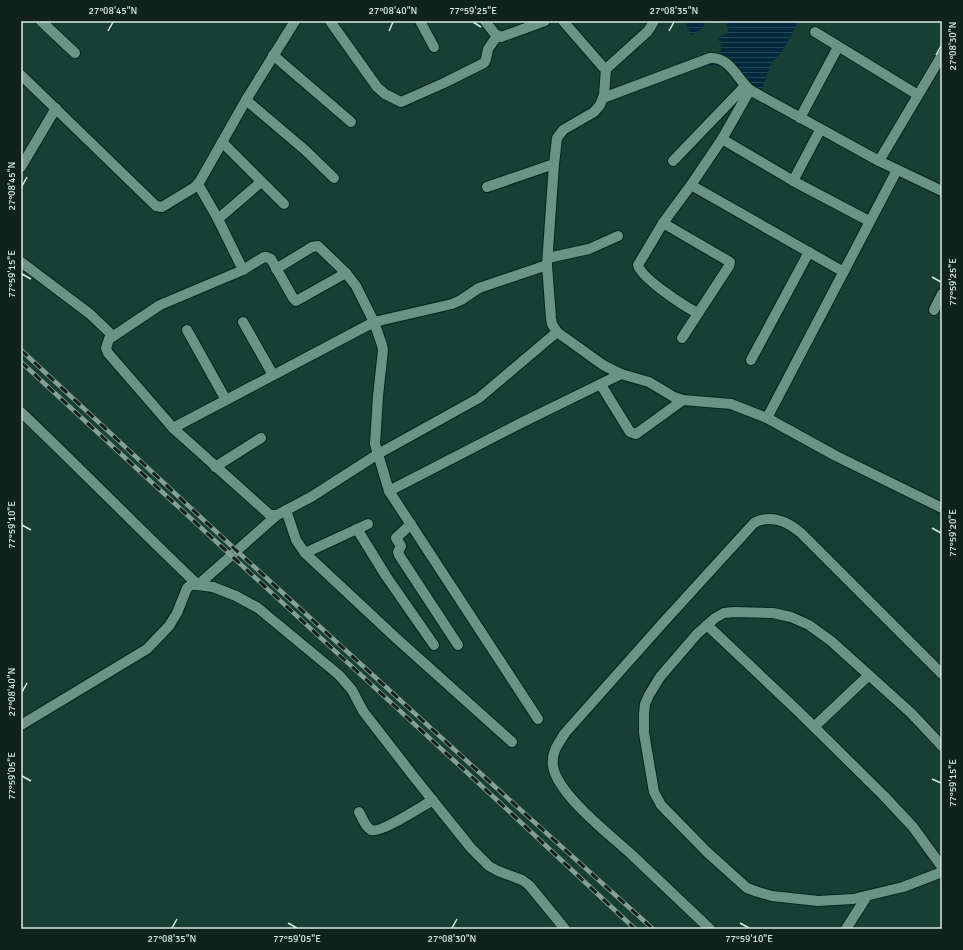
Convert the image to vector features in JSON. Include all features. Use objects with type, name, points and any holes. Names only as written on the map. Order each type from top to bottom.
[{"type":"street","points":[[41,21],[75,54]]},
{"type":"street","points":[[21,75],[156,206],[162,207],[198,184],[246,100],[295,21]]},
{"type":"street","points":[[330,21],[377,87],[384,94],[401,102],[484,63],[488,49],[497,36]]},
{"type":"street","points":[[420,21],[434,47]]},
{"type":"street","points":[[485,21],[497,36]]},
{"type":"street","points":[[497,36],[503,36],[545,21]]},
{"type":"street","points":[[563,21],[603,68],[606,69]]},
{"type":"street","points":[[654,21],[647,32],[606,69],[603,98],[594,112],[560,133],[557,138],[547,262],[552,324],[557,332],[603,365],[621,374],[649,382],[682,400],[731,404],[767,418],[836,456],[942,508]]},
{"type":"street","points":[[815,32],[918,96]]},
{"type":"street","points":[[800,118],[838,47]]},
{"type":"street","points":[[274,55],[352,122]]},
{"type":"street","points":[[879,161],[942,56]]},
{"type":"street","points":[[603,98],[703,61],[716,58],[721,59],[728,64],[748,88],[820,130],[879,161],[942,191]]},
{"type":"street","points":[[698,312],[660,288],[645,276],[638,268],[638,262],[663,223],[722,139],[748,88]]},
{"type":"street","points":[[673,161],[748,88]]},
{"type":"street","points":[[246,100],[305,150],[334,178]]},
{"type":"street","points":[[21,167],[56,108]]},
{"type":"street","points":[[793,181],[820,130]]},
{"type":"street","points":[[722,139],[793,181],[870,221]]},
{"type":"street","points":[[222,142],[284,204]]},
{"type":"street","points":[[487,187],[554,164]]},
{"type":"street","points":[[767,418],[842,271],[897,170]]},
{"type":"street","points":[[218,220],[261,182]]},
{"type":"street","points":[[198,184],[243,270]]},
{"type":"street","points":[[691,185],[842,271]]},
{"type":"street","points":[[663,223],[730,262],[729,266],[682,338]]},
{"type":"street","points":[[173,428],[374,322],[452,304],[462,300],[479,288],[547,262],[589,249],[618,236]]},
{"type":"street","points":[[276,269],[315,246],[318,246],[346,272],[356,286],[374,322],[383,350],[375,444],[390,491],[538,719]]},
{"type":"street","points":[[750,360],[809,252]]},
{"type":"street","points":[[277,515],[270,516],[264,512],[173,428],[108,353],[106,348],[109,339],[160,305],[243,270],[266,257],[271,259],[293,298],[298,301],[346,272]]},
{"type":"street","points":[[21,262],[90,314],[113,336]]},
{"type":"street","points":[[934,310],[942,294]]},
{"type":"street","points":[[243,322],[273,375]]},
{"type":"street","points":[[188,330],[226,400]]},
{"type":"street","points":[[198,585],[277,515],[311,497],[378,454],[479,398],[557,332]]},
{"type":"street","points":[[390,491],[521,423],[621,374]]},
{"type":"street","points":[[601,385],[630,432],[633,434],[636,434],[682,400]]},
{"type":"street","points":[[21,412],[79,467],[198,585]]},
{"type":"street","points":[[215,467],[261,438]]},
{"type":"street","points":[[286,510],[296,540],[305,553],[396,638],[512,742]]},
{"type":"street","points":[[710,929],[622,846],[592,820],[563,786],[556,776],[553,767],[555,748],[565,733],[661,625],[754,524],[760,520],[774,519],[791,524],[801,533],[942,674]]},
{"type":"street","points":[[305,553],[368,524]]},
{"type":"street","points":[[411,524],[396,538],[401,546],[398,552],[399,555],[458,645]]},
{"type":"street","points":[[356,529],[386,576],[434,645]]},
{"type":"street","points":[[21,726],[147,649],[169,626],[177,612],[187,588],[191,585],[213,587],[236,596],[258,608],[339,675],[352,690],[363,711],[471,848],[489,866],[522,880],[529,885],[565,929]]},
{"type":"street","points":[[942,746],[911,713],[831,641],[809,625],[790,617],[772,612],[724,613],[715,618],[697,634],[660,677],[645,704],[644,733],[654,792],[660,805],[707,852],[747,888],[772,896],[808,900],[853,898],[903,887],[942,872]]},
{"type":"street","points":[[707,625],[814,726],[912,827],[942,867]]},
{"type":"street","points":[[814,726],[869,675]]},
{"type":"street","points":[[359,812],[368,828],[376,830],[388,826],[433,800]]},
{"type":"street","points":[[846,929],[867,896]]},
{"type":"water","points":[[687,21],[706,21],[703,28],[692,35],[686,27]]},
{"type":"water","points":[[726,21],[799,21],[782,52],[771,64],[762,89],[755,95],[723,65],[706,65],[722,49],[718,37],[729,33]]},
{"type":"railway","points":[[21,350],[238,552],[653,929]]},
{"type":"railway","points":[[21,362],[635,929]]}]
